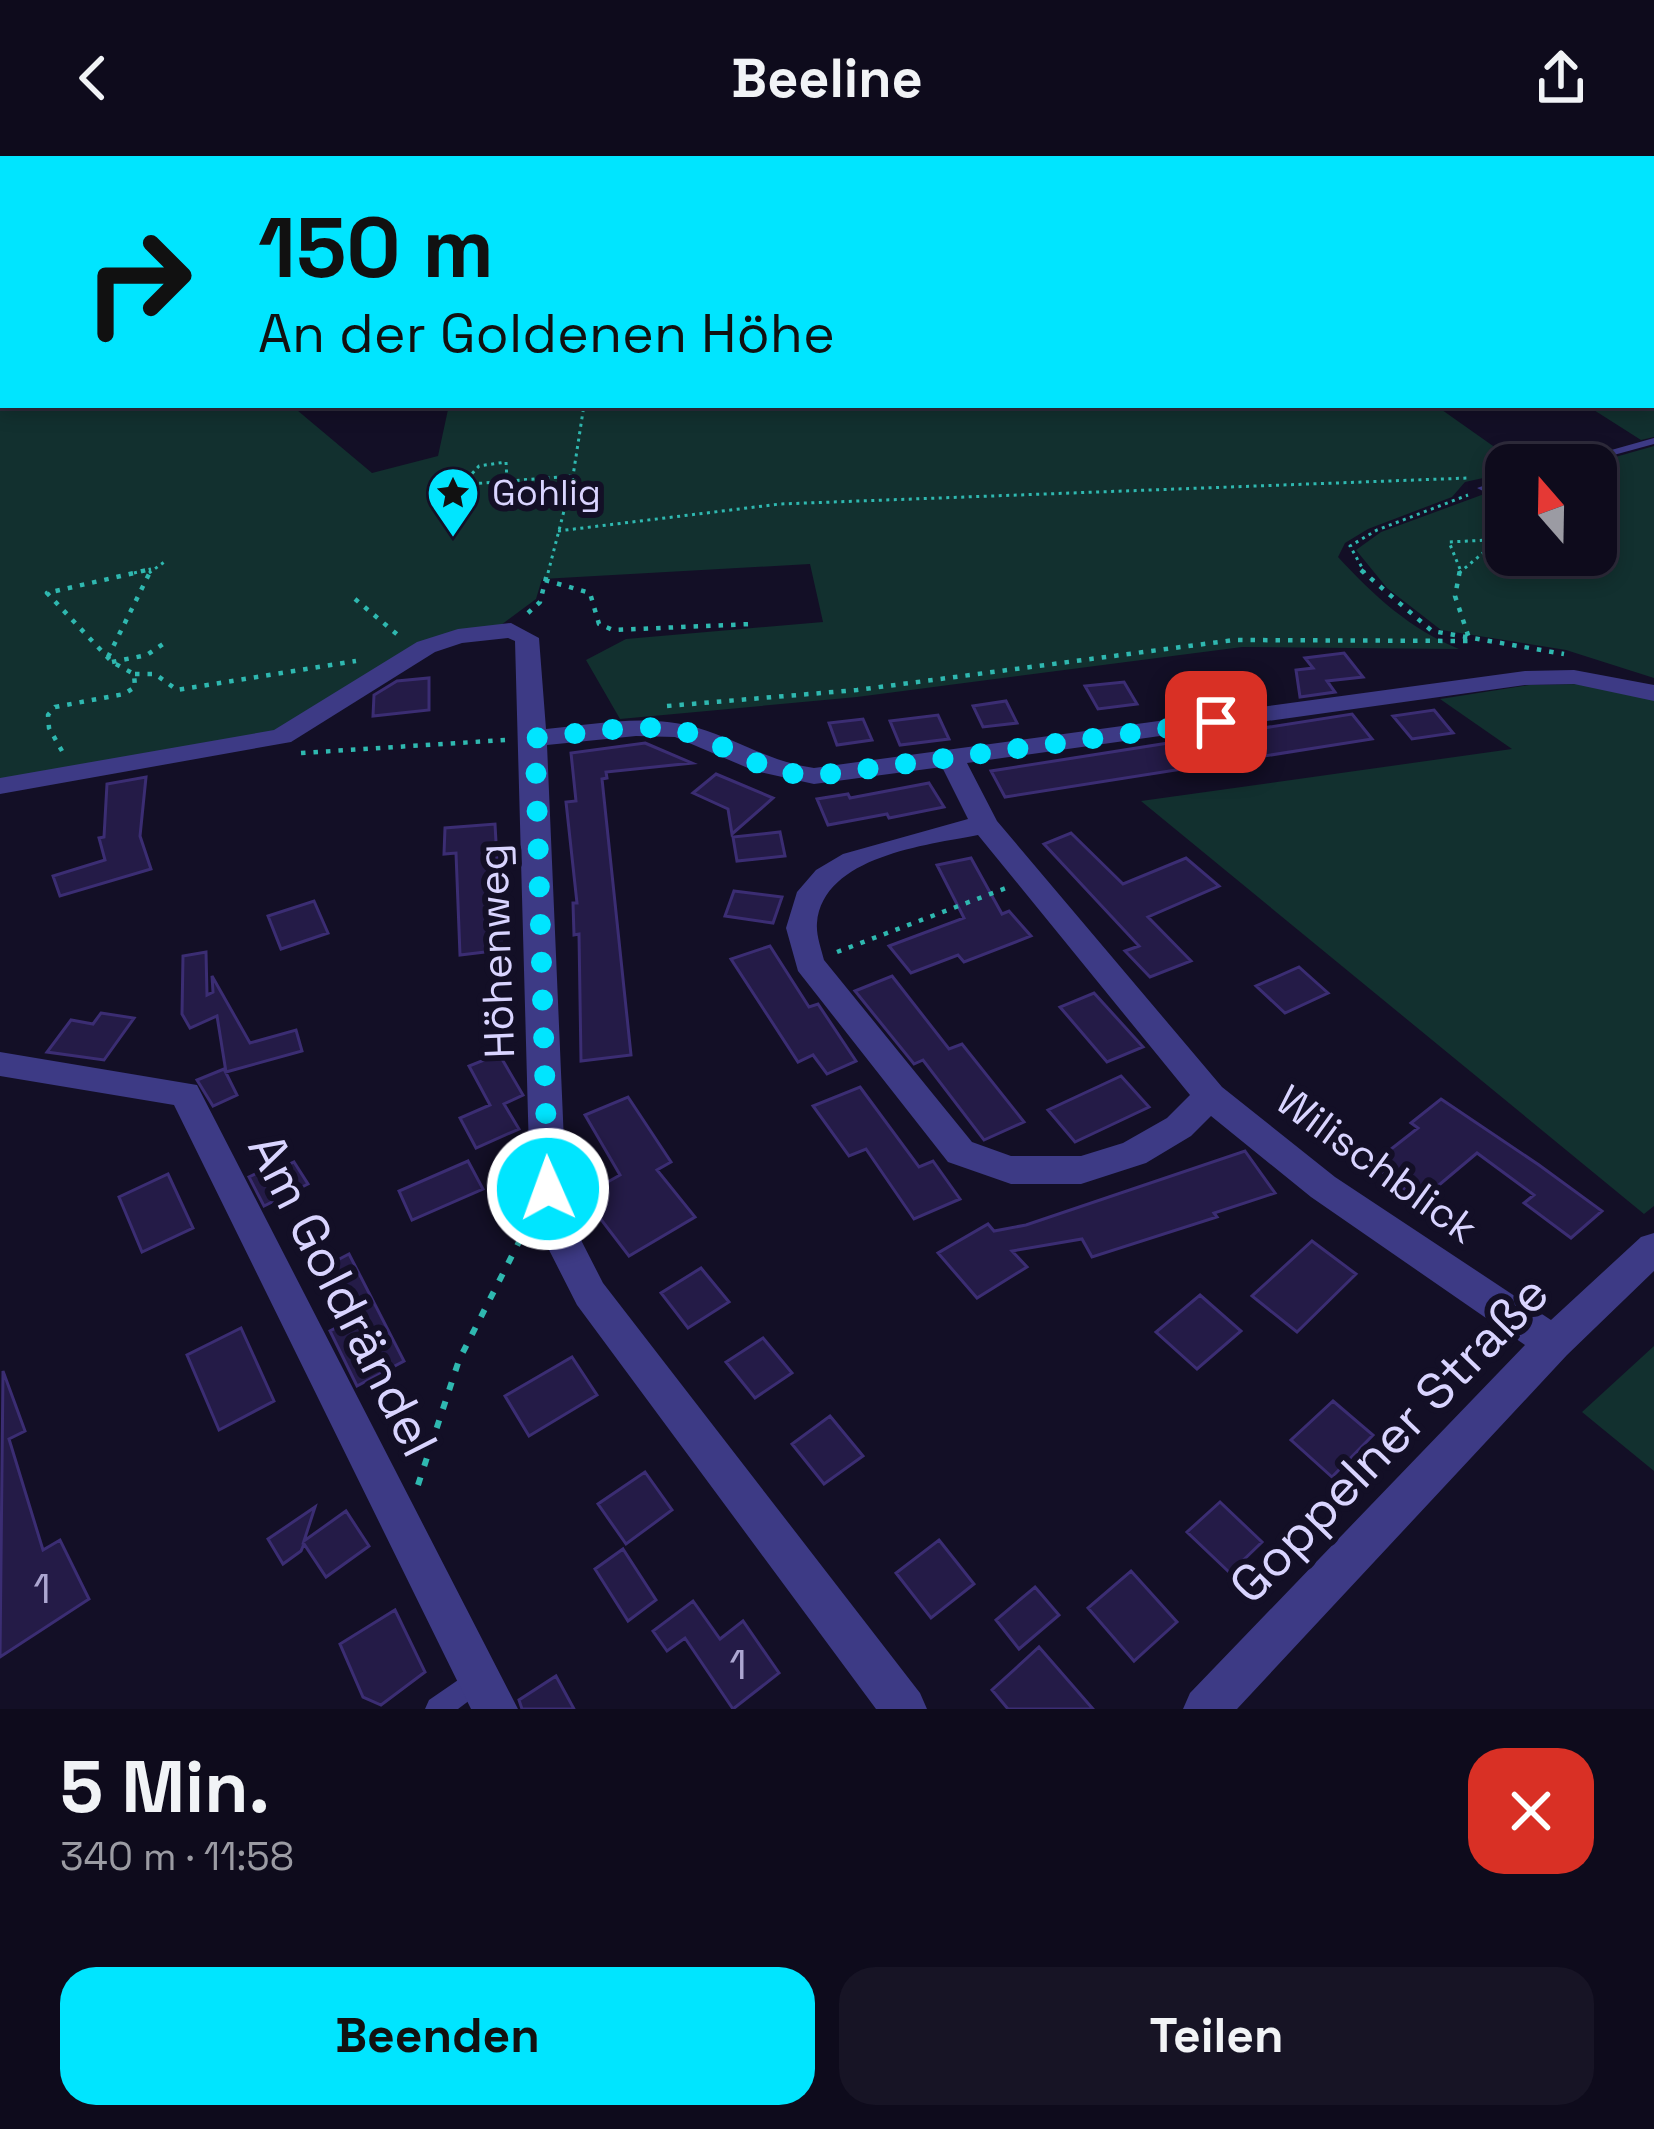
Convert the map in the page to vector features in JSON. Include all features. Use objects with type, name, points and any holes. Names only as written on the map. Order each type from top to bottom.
[{"type":"street","points":[[0,787],[262,741],[299,728],[427,647],[458,636],[511,630]]},
{"type":"street","name":"Höhenweg","points":[[511,630],[527,638],[535,738],[548,1189],[564,1244],[590,1294],[904,1709]]},
{"type":"street","points":[[535,738],[689,732],[765,770],[814,776],[1525,678],[1574,677],[1654,692]]},
{"type":"street","name":"Wilischblick","points":[[951,758],[985,825],[1210,1096],[1323,1187],[1553,1343]]},
{"type":"street","points":[[809,963],[797,934],[802,906],[818,884],[848,861],[985,825]]},
{"type":"street","name":"Wilischblick","points":[[809,963],[960,1152],[1011,1170],[1082,1170],[1134,1153],[1179,1127],[1210,1096]]},
{"type":"street","name":"Am Goldrändel","points":[[0,1064],[185,1094],[486,1694]]},
{"type":"street","name":"Goppelner Straße","points":[[1206,1709],[1553,1343],[1654,1248]]},
{"type":"lane","points":[[1617,451],[1654,441]]},
{"type":"lane","points":[[438,1709],[486,1694]]},
{"type":"path","points":[[511,630],[540,602],[572,476],[583,408]]},
{"type":"path","points":[[507,480],[508,468],[494,462],[478,466],[470,476],[471,484],[572,476]]},
{"type":"path","points":[[558,531],[780,504],[1469,478]]},
{"type":"path","points":[[1485,504],[1483,488],[1377,530],[1350,547],[1358,567],[1432,631],[1579,657]]},
{"type":"path","points":[[1470,641],[1455,596],[1460,569],[1449,542],[1485,540]]},
{"type":"path","points":[[1460,569],[1485,550]]},
{"type":"path","points":[[167,560],[151,569],[47,593],[110,659],[134,674],[155,674],[177,690],[359,661]]},
{"type":"path","points":[[110,659],[151,569]]},
{"type":"path","points":[[544,580],[590,592],[599,624],[613,630],[752,624]]},
{"type":"path","points":[[355,599],[401,637],[427,647]]},
{"type":"path","points":[[664,708],[682,702],[856,690],[1234,640],[1470,641]]},
{"type":"path","points":[[110,659],[147,656],[164,644]]},
{"type":"path","points":[[61,777],[69,760],[56,743],[48,715],[55,707],[124,694],[135,687],[134,674]]},
{"type":"path","points":[[262,741],[309,755],[535,738]]},
{"type":"path","points":[[809,963],[1030,879]]},
{"type":"path","points":[[404,1529],[459,1360],[484,1304],[548,1189]]},
{"type":"green space","points":[[0,408],[295,408],[372,473],[438,456],[448,408],[1439,408],[1490,444],[1485,444],[1485,478],[1465,482],[1452,497],[1368,529],[1345,543],[1338,557],[1394,610],[1459,649],[1242,647],[857,697],[620,719],[586,660],[626,639],[823,622],[810,564],[542,579],[536,599],[501,625],[457,633],[291,728],[0,783]]},
{"type":"green space","points":[[1591,408],[1654,408],[1654,437],[1641,440]]},
{"type":"green space","points":[[1654,446],[1654,678],[1566,650],[1441,630],[1387,588],[1356,550],[1381,532],[1485,494],[1485,576],[1617,576],[1617,456]]},
{"type":"green space","points":[[1580,684],[1654,698],[1654,1206],[1644,1214],[1141,801],[1512,749],[1440,699],[1529,685]]},
{"type":"green space","points":[[1654,1346],[1654,1471],[1582,1412]]},
{"type":"building","points":[[1344,653],[1363,677],[1327,681],[1335,692],[1300,697],[1296,670],[1313,668],[1305,658]]},
{"type":"building","points":[[429,678],[429,710],[373,716],[374,695],[397,681]]},
{"type":"building","points":[[1124,682],[1137,704],[1098,709],[1085,686]]},
{"type":"building","points":[[1006,701],[1017,723],[983,727],[973,706]]},
{"type":"building","points":[[1434,710],[1453,733],[1412,739],[1393,716]]},
{"type":"building","points":[[1352,714],[1372,739],[1005,797],[991,771]]},
{"type":"building","points":[[938,715],[949,739],[900,745],[890,721]]},
{"type":"building","points":[[863,719],[872,740],[837,745],[829,723]]},
{"type":"building","points":[[645,743],[692,763],[606,772],[607,778],[602,779],[631,1055],[581,1061],[579,934],[574,935],[573,903],[577,903],[566,802],[576,801],[571,753]]},
{"type":"building","points":[[716,774],[773,798],[732,834],[728,809],[693,793]]},
{"type":"building","points":[[146,777],[140,836],[151,869],[60,896],[53,876],[105,860],[99,838],[104,837],[107,784]]},
{"type":"building","points":[[929,783],[944,807],[889,818],[887,814],[828,825],[817,799],[848,794],[850,798]]},
{"type":"building","points":[[495,824],[502,950],[460,955],[456,853],[444,854],[445,828]]},
{"type":"building","points":[[780,832],[785,856],[737,861],[733,837]]},
{"type":"building","points":[[1071,833],[1123,884],[1186,858],[1219,886],[1148,917],[1191,961],[1150,977],[1125,951],[1139,946],[1044,844]]},
{"type":"building","points":[[971,858],[1002,914],[1009,911],[1031,936],[964,962],[958,955],[911,973],[889,946],[964,918],[937,865]]},
{"type":"building","points":[[734,891],[782,897],[773,923],[725,916]]},
{"type":"building","points":[[314,901],[328,933],[281,949],[268,916]]},
{"type":"building","points":[[770,946],[809,1007],[818,1004],[856,1061],[827,1074],[813,1055],[798,1062],[731,959]]},
{"type":"building","points":[[206,952],[207,995],[213,992],[212,976],[250,1043],[296,1030],[302,1051],[226,1072],[217,1016],[190,1028],[182,1014],[183,956]]},
{"type":"building","points":[[1299,967],[1328,993],[1285,1013],[1256,986]]},
{"type":"building","points":[[892,976],[949,1049],[962,1044],[1024,1122],[984,1140],[923,1060],[914,1064],[855,991]]},
{"type":"building","points":[[1094,993],[1143,1047],[1107,1062],[1060,1007]]},
{"type":"building","points":[[101,1013],[134,1018],[104,1060],[47,1052],[71,1020],[93,1024]]},
{"type":"building","points":[[499,1054],[523,1095],[504,1104],[519,1129],[476,1148],[460,1118],[490,1105],[469,1066]]},
{"type":"building","points":[[224,1069],[237,1095],[213,1106],[197,1080]]},
{"type":"building","points":[[1121,1076],[1149,1107],[1075,1142],[1048,1110]]},
{"type":"building","points":[[860,1087],[919,1167],[933,1161],[960,1199],[914,1219],[866,1149],[849,1156],[813,1106]]},
{"type":"building","points":[[628,1097],[671,1162],[657,1170],[695,1217],[629,1256],[583,1196],[620,1175],[585,1115]]},
{"type":"building","points":[[1441,1099],[1602,1211],[1571,1238],[1524,1203],[1534,1195],[1477,1153],[1420,1201],[1372,1164],[1418,1128],[1411,1123]]},
{"type":"building","points":[[1245,1151],[1275,1193],[1092,1257],[1082,1239],[1012,1251],[1027,1267],[977,1298],[938,1253],[988,1224],[994,1231],[1026,1225]]},
{"type":"building","points":[[468,1161],[483,1189],[412,1220],[399,1191]]},
{"type":"building","points":[[294,1162],[308,1184],[264,1206],[249,1177],[278,1163],[281,1168]]},
{"type":"building","points":[[168,1174],[193,1228],[142,1252],[119,1197]]},
{"type":"building","points":[[1312,1241],[1356,1274],[1297,1332],[1252,1296]]},
{"type":"building","points":[[349,1254],[404,1361],[357,1386],[330,1331],[359,1316],[328,1265]]},
{"type":"building","points":[[701,1268],[729,1302],[688,1328],[661,1293]]},
{"type":"building","points":[[1200,1295],[1241,1331],[1197,1369],[1156,1332]]},
{"type":"building","points":[[241,1328],[274,1401],[219,1430],[187,1355]]},
{"type":"building","points":[[763,1338],[792,1373],[755,1398],[726,1362]]},
{"type":"building","points":[[572,1357],[597,1395],[529,1436],[505,1396]]},
{"type":"building","points":[[3,1371],[25,1431],[9,1439],[43,1550],[60,1540],[89,1599],[0,1657]]},
{"type":"building","points":[[1333,1401],[1373,1435],[1332,1477],[1291,1440]]},
{"type":"building","points":[[830,1416],[863,1456],[824,1484],[792,1444]]},
{"type":"building","points":[[645,1472],[672,1510],[626,1544],[598,1504]]},
{"type":"building","points":[[1220,1502],[1262,1542],[1230,1573],[1187,1532]]},
{"type":"building","points":[[315,1507],[304,1541],[346,1511],[369,1546],[326,1577],[304,1544],[283,1564],[268,1539]]},
{"type":"building","points":[[939,1540],[974,1584],[931,1618],[896,1573]]},
{"type":"building","points":[[623,1549],[656,1600],[628,1621],[595,1569]]},
{"type":"building","points":[[1131,1571],[1177,1622],[1134,1661],[1088,1608]]},
{"type":"building","points":[[1035,1587],[1059,1615],[1019,1649],[996,1620]]},
{"type":"building","points":[[693,1601],[720,1639],[743,1621],[779,1673],[733,1709],[685,1638],[667,1651],[653,1631]]},
{"type":"building","points":[[395,1610],[425,1672],[381,1705],[363,1697],[340,1644]]},
{"type":"building","points":[[1039,1647],[1093,1709],[1008,1709],[992,1690]]},
{"type":"building","points":[[556,1676],[574,1709],[522,1709],[519,1700]]},
{"type":"place","name":"Gohlig","points":[[453,539]]},
{"type":"route","points":[[548,1189],[535,738],[666,729],[689,732],[765,770],[814,776],[1216,722]]}]
